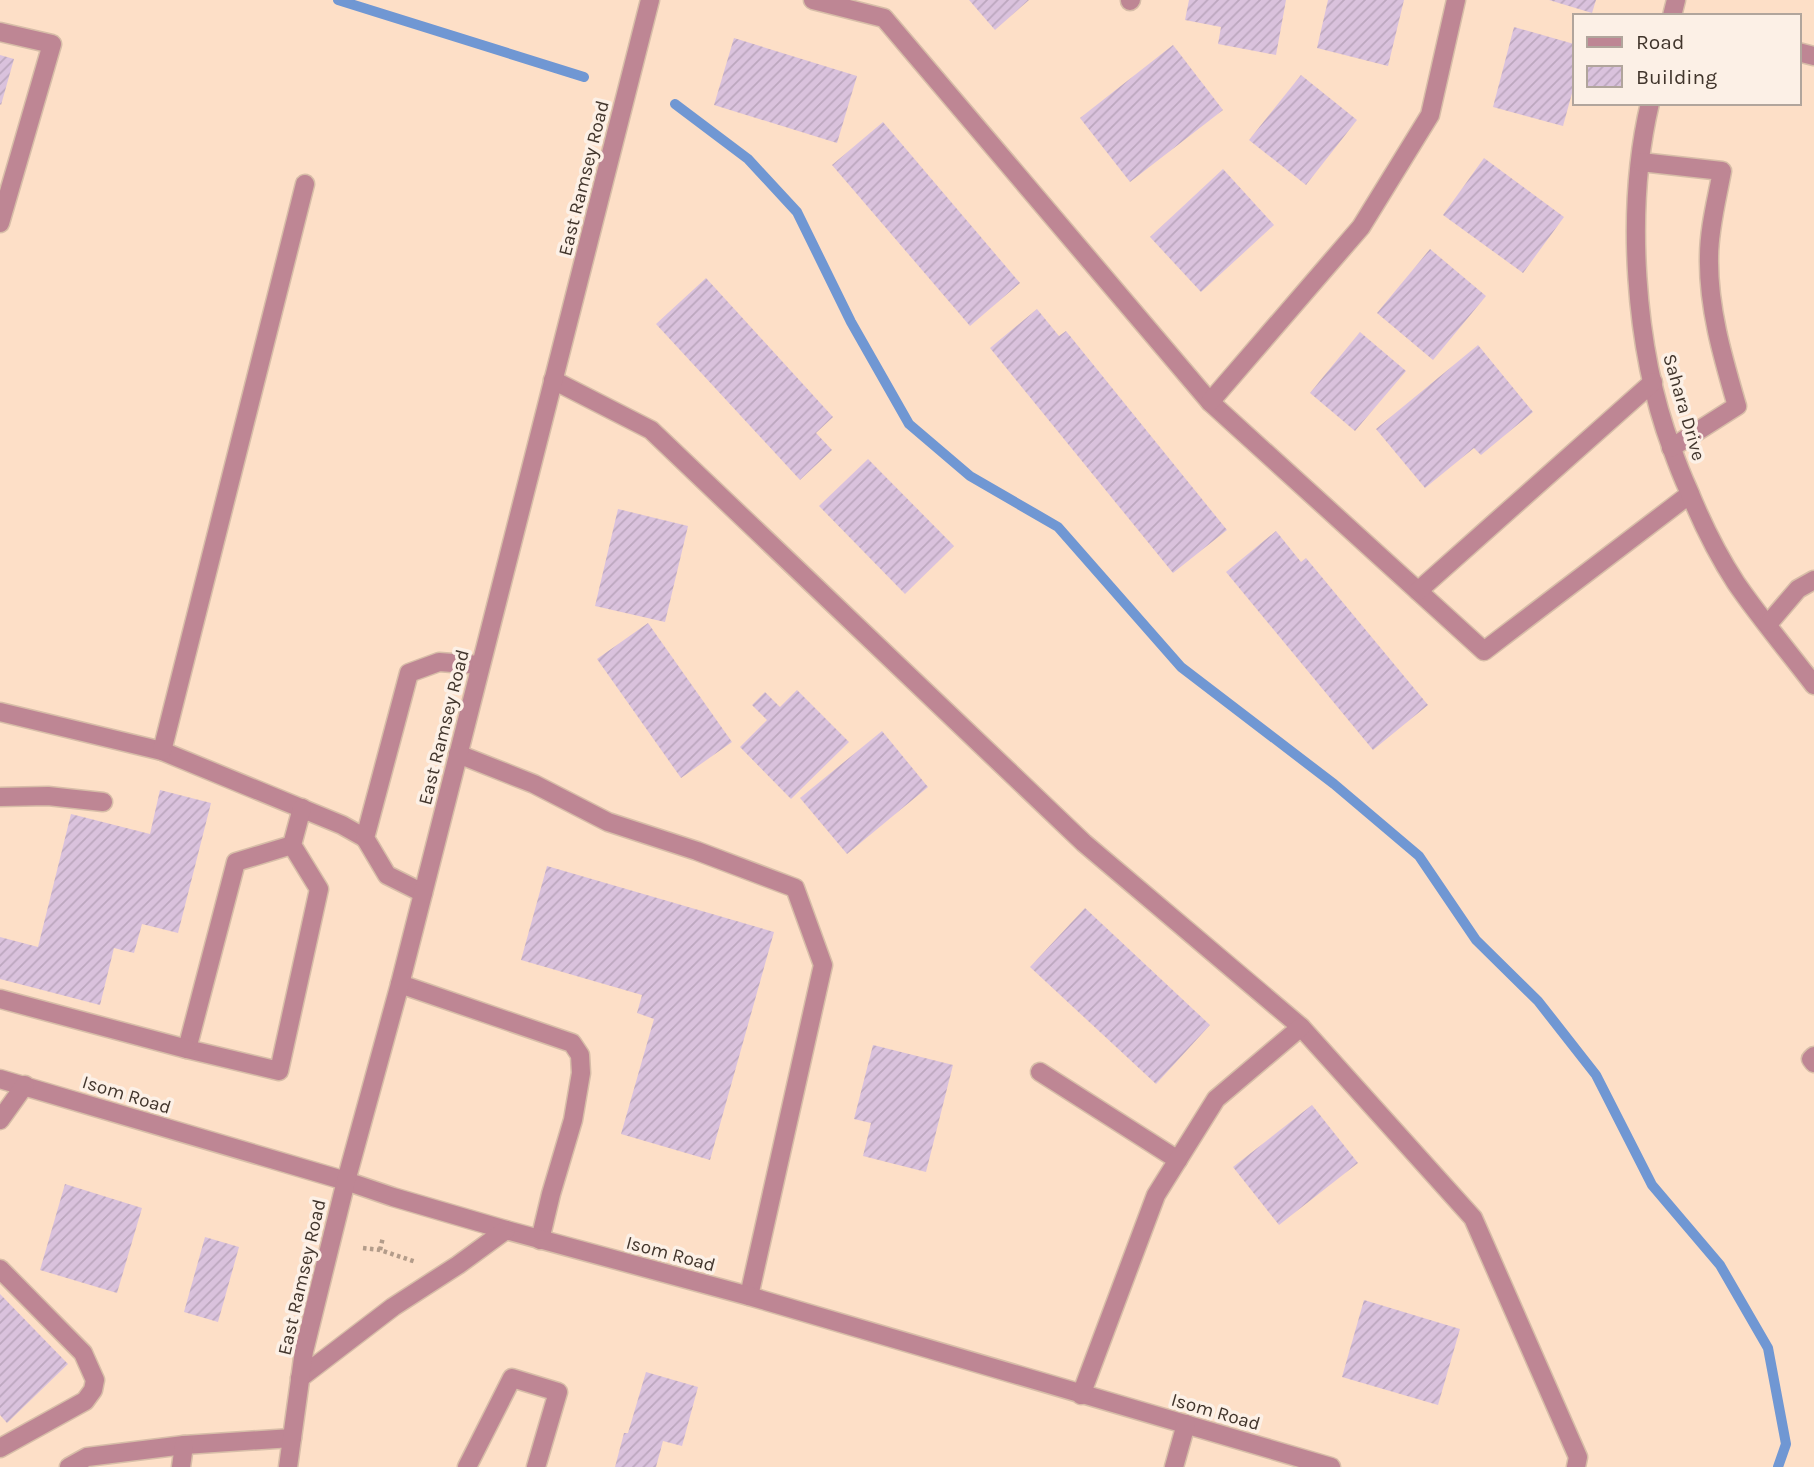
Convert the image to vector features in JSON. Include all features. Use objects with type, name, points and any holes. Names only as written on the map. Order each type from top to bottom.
[{"type":"street","name":"East Ramsey Road","points":[[288,1467],[303,1351],[400,984],[650,0]]},
{"type":"street","points":[[813,0],[884,18],[1210,402],[1484,651],[1690,494]]},
{"type":"street","points":[[1210,402],[1352,237],[1368,216],[1430,115],[1456,0]]},
{"type":"street","points":[[0,32],[52,44],[0,223]]},
{"type":"street","name":"Sahara Drive","points":[[1650,105],[1637,191],[1636,260],[1642,328],[1671,448],[1702,523],[1736,582],[1814,685]]},
{"type":"street","points":[[1641,162],[1722,171],[1709,256],[1716,325],[1737,406],[1671,448]]},
{"type":"street","points":[[162,751],[305,184]]},
{"type":"street","points":[[553,380],[651,430],[1084,843],[1301,1027],[1473,1218],[1578,1457],[1576,1467]]},
{"type":"street","points":[[1418,591],[1653,382]]},
{"type":"street","points":[[1768,624],[1798,589],[1814,580]]},
{"type":"street","points":[[365,838],[409,673],[439,663],[480,664]]},
{"type":"street","points":[[0,712],[162,751],[342,825],[365,838],[387,875],[423,893]]},
{"type":"street","points":[[458,754],[534,784],[608,822],[697,850],[795,888],[823,965],[749,1296]]},
{"type":"street","points":[[0,797],[48,796],[103,802]]},
{"type":"street","points":[[0,999],[279,1071],[319,890],[292,845],[302,808]]},
{"type":"street","points":[[187,1049],[236,862],[292,845]]},
{"type":"street","points":[[400,984],[572,1043],[580,1055],[581,1073],[573,1119],[540,1240]]},
{"type":"street","points":[[1082,1395],[1156,1195],[1216,1099],[1301,1027]]},
{"type":"street","points":[[1814,1056],[1811,1059],[1814,1063]]},
{"type":"street","points":[[1040,1072],[1178,1160]]},
{"type":"street","name":"Isom Road","points":[[0,1079],[540,1240],[749,1296],[1331,1467]]},
{"type":"street","points":[[0,1120],[25,1086]]},
{"type":"street","points":[[300,1378],[393,1307],[506,1230]]},
{"type":"street","points":[[0,1269],[83,1353],[95,1380],[93,1390],[85,1401],[0,1448]]},
{"type":"street","points":[[467,1467],[512,1378],[558,1392],[536,1467]]},
{"type":"street","points":[[1174,1467],[1186,1424]]},
{"type":"street","points":[[69,1467],[87,1457],[184,1445],[292,1438]]},
{"type":"street","points":[[181,1467],[184,1445]]},
{"type":"path","points":[[380,1250],[383,1237]]},
{"type":"path","points":[[363,1248],[380,1250],[420,1263]]},
{"type":"building","points":[[969,0],[1029,0],[995,30]]},
{"type":"building","points":[[1189,0],[1286,0],[1276,55],[1218,44],[1221,27],[1185,20]]},
{"type":"building","points":[[1328,0],[1404,0],[1388,66],[1317,48]]},
{"type":"building","points":[[1549,0],[1596,0],[1592,13]]},
{"type":"building","points":[[1514,27],[1573,44],[1573,90],[1563,126],[1493,107]]},
{"type":"building","points":[[734,38],[857,76],[837,143],[714,105]]},
{"type":"building","points":[[1173,45],[1223,110],[1130,182],[1080,118]]},
{"type":"building","points":[[0,55],[14,59],[1,105],[0,104]]},
{"type":"building","points":[[1301,75],[1357,120],[1306,185],[1249,140]]},
{"type":"building","points":[[883,122],[1020,283],[970,326],[832,165]]},
{"type":"building","points":[[1484,158],[1564,217],[1523,273],[1443,215]]},
{"type":"building","points":[[1223,169],[1274,225],[1201,292],[1150,237]]},
{"type":"building","points":[[1430,249],[1486,296],[1433,360],[1377,313]]},
{"type":"building","points":[[706,278],[833,417],[816,433],[832,450],[800,480],[656,324]]},
{"type":"building","points":[[1037,309],[1059,336],[1066,331],[1227,530],[1173,573],[990,348]]},
{"type":"building","points":[[1360,332],[1406,371],[1355,431],[1310,393]]},
{"type":"building","points":[[1478,345],[1533,412],[1481,455],[1474,448],[1425,488],[1376,429]]},
{"type":"building","points":[[868,459],[954,546],[905,594],[819,506]]},
{"type":"building","points":[[618,509],[688,526],[665,622],[595,606]]},
{"type":"building","points":[[1276,531],[1301,562],[1306,558],[1428,705],[1373,750],[1226,572]]},
{"type":"building","points":[[648,623],[732,742],[681,778],[597,659]]},
{"type":"building","points":[[797,690],[849,742],[791,799],[740,747],[767,720],[752,705],[765,692],[780,707]]},
{"type":"building","points":[[882,731],[928,787],[847,854],[800,798]]},
{"type":"building","points":[[160,790],[211,803],[178,933],[142,924],[134,953],[114,948],[100,1005],[0,979],[0,937],[38,947],[71,814],[150,834]]},
{"type":"building","points":[[547,866],[774,932],[710,1160],[621,1134],[654,1019],[637,1013],[642,995],[521,960]]},
{"type":"building","points":[[1085,908],[1210,1025],[1156,1084],[1030,967]]},
{"type":"building","points":[[873,1045],[953,1065],[926,1172],[863,1156],[871,1123],[854,1119]]},
{"type":"building","points":[[1312,1105],[1358,1163],[1279,1225],[1233,1167]]},
{"type":"building","points":[[65,1184],[142,1208],[117,1293],[40,1270]]},
{"type":"building","points":[[205,1237],[239,1247],[218,1322],[184,1312]]},
{"type":"building","points":[[0,1294],[68,1364],[7,1423],[0,1415]]},
{"type":"building","points":[[1364,1300],[1460,1329],[1438,1405],[1342,1377]]},
{"type":"building","points":[[646,1372],[698,1387],[682,1446],[663,1441],[656,1467],[615,1467],[624,1433],[628,1433]]},
{"type":"waterway","points":[[338,0],[584,77]]},
{"type":"waterway","points":[[675,104],[748,159],[797,212],[851,322],[909,424],[970,476],[1058,527],[1181,667],[1334,784],[1419,856],[1476,940],[1538,1001],[1596,1075],[1652,1185],[1720,1265],[1768,1348],[1786,1444],[1778,1467]]}]
